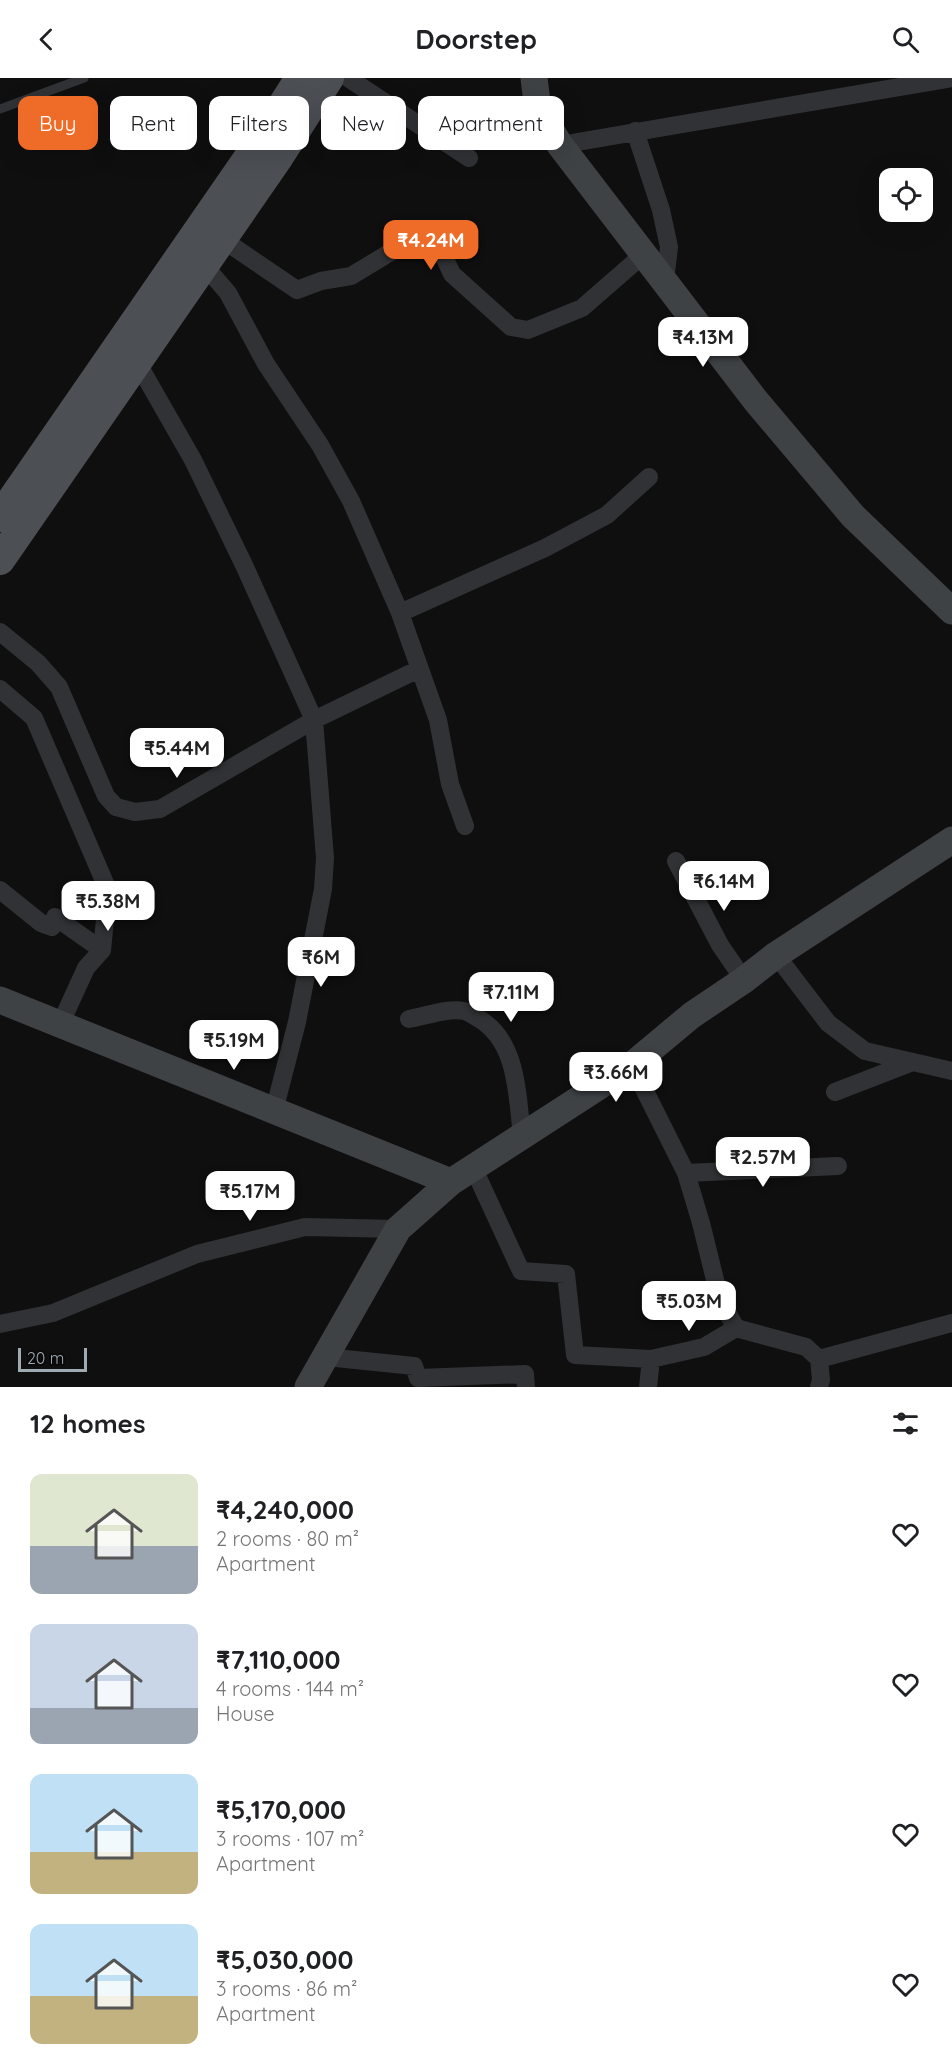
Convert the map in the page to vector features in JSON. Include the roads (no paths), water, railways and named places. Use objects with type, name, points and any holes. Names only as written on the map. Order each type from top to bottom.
[{"type":"main road","points":[[0,560],[204,265],[212,232],[258,144],[300,78]]},
{"type":"main road","points":[[0,517],[212,232],[278,158],[329,78]]},
{"type":"main road","points":[[534,78],[536,96]]},
{"type":"main road","points":[[564,150],[756,401],[853,516],[952,611]]},
{"type":"main road","points":[[319,1377],[398,1228],[462,1174],[632,1065],[693,1015],[776,955],[952,840]]},
{"type":"main road","points":[[0,1000],[274,1111],[462,1174]]},
{"type":"street","points":[[348,78],[469,158]]},
{"type":"street","points":[[564,144],[952,78]]},
{"type":"street","points":[[635,131],[661,210],[669,247],[665,281]]},
{"type":"street","points":[[212,232],[297,290],[321,281],[351,276],[405,244],[424,238],[440,248],[452,274],[511,327],[528,330],[582,308],[644,254]]},
{"type":"street","points":[[204,265],[228,293],[266,364],[331,463],[351,501],[400,613],[438,720],[450,784],[465,826]]},
{"type":"street","points":[[137,362],[193,459],[314,720],[325,858],[323,889],[297,1022],[274,1111]]},
{"type":"street","points":[[400,613],[545,548],[607,515],[649,477]]},
{"type":"street","points":[[0,632],[38,663],[59,687],[106,796],[116,807],[135,812],[160,809],[314,720],[419,669]]},
{"type":"street","points":[[0,689],[33,718],[108,890],[102,950],[86,968],[60,1025]]},
{"type":"street","points":[[676,861],[720,945],[744,980]]},
{"type":"street","points":[[0,890],[41,923],[52,927],[55,916],[102,950]]},
{"type":"street","points":[[776,955],[828,1023],[865,1051],[952,1071]]},
{"type":"street","points":[[410,1019],[443,1012],[465,1011],[489,1023],[503,1041],[516,1078],[522,1136]]},
{"type":"street","points":[[835,1092],[910,1062]]},
{"type":"street","points":[[632,1065],[686,1173],[720,1300],[736,1328],[806,1347],[819,1359],[821,1380],[819,1387]]},
{"type":"street","points":[[686,1173],[838,1166]]},
{"type":"street","points":[[462,1174],[521,1271],[566,1274],[575,1355],[651,1359],[704,1347],[736,1328]]},
{"type":"street","points":[[0,1324],[53,1313],[197,1254],[305,1227],[398,1228]]},
{"type":"street","points":[[819,1359],[952,1323]]},
{"type":"street","points":[[648,1387],[651,1359]]},
{"type":"street","points":[[319,1377],[414,1366],[418,1378],[525,1374],[525,1387]]},
{"type":"lane","points":[[0,109],[84,78]]}]
